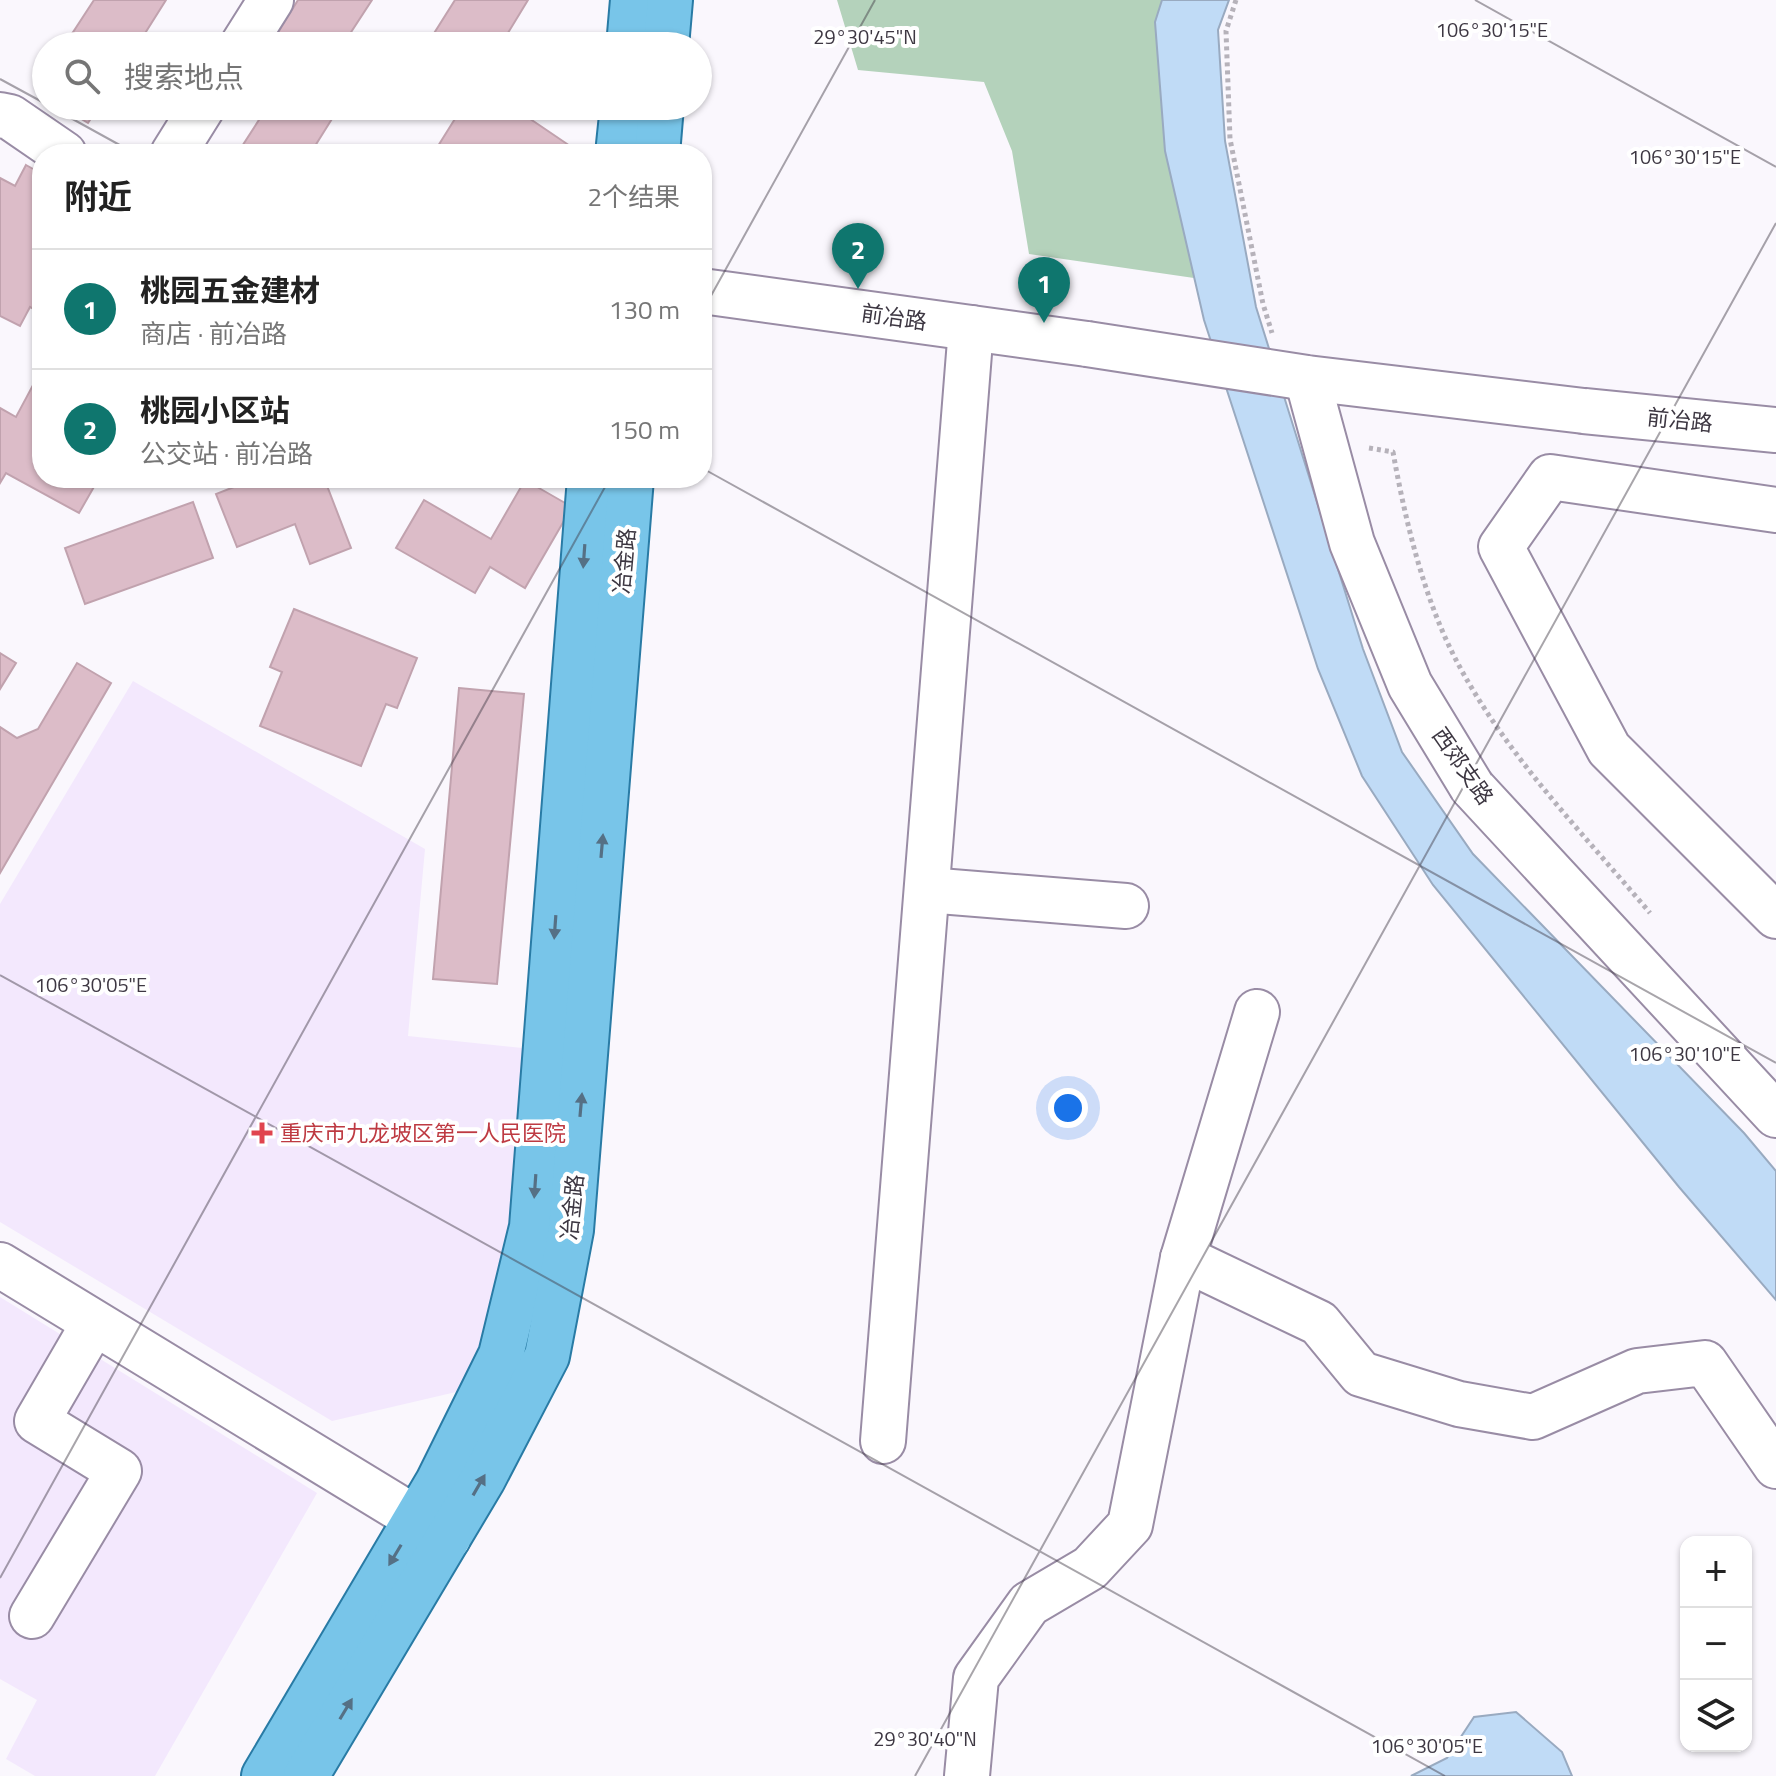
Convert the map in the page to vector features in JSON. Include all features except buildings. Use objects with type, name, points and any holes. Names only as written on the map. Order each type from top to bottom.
[{"type":"main road","points":[[630,32],[633,0]]},
{"type":"main road","points":[[667,32],[670,0]]},
{"type":"main road","points":[[619,144],[622,120]]},
{"type":"main road","points":[[658,144],[660,120]]},
{"type":"main road","name":"冶金路","points":[[306,1776],[432,1528],[501,1355],[532,1227],[589,488]]},
{"type":"main road","name":"冶金路","points":[[264,1776],[547,1356],[571,1230],[630,488]]},
{"type":"street","points":[[251,32],[271,0]]},
{"type":"street","points":[[0,115],[10,117],[49,144]]},
{"type":"street","points":[[179,144],[194,120]]},
{"type":"street","name":"前冶路","points":[[712,292],[1087,344],[1292,363],[1584,411],[1776,430]]},
{"type":"street","points":[[883,1441],[971,328]]},
{"type":"street","name":"西郊支路","points":[[1292,363],[1352,543],[1410,685],[1472,787],[1776,1115]]},
{"type":"street","points":[[1776,510],[1550,477],[1501,547],[1609,749],[1776,916]]},
{"type":"street","points":[[927,890],[1126,906]]},
{"type":"street","points":[[967,1776],[976,1678],[1029,1604],[1090,1568],[1130,1525],[1183,1258],[1257,1012]]},
{"type":"street","points":[[1183,1258],[1319,1323],[1361,1374],[1459,1404],[1533,1417],[1637,1371],[1705,1363],[1776,1466]]},
{"type":"street","points":[[0,1265],[432,1528]]},
{"type":"street","points":[[32,1616],[119,1471],[37,1421],[94,1323]]},
{"type":"path","points":[[1236,0],[1226,31],[1230,139],[1263,304],[1292,363]]},
{"type":"path","points":[[1364,447],[1393,452],[1406,527],[1454,655],[1514,754],[1655,919]]},
{"type":"shaded area","name":"重庆市九龙坡区第一人民医院","points":[[133,681],[425,849],[408,1036],[532,1049],[517,1217],[478,1350],[456,1392],[332,1421],[0,1222],[0,904]]},
{"type":"shaded area","points":[[0,1297],[317,1493],[155,1776],[35,1776],[6,1759],[37,1700],[0,1679]]},
{"type":"green space","points":[[837,0],[1162,0],[1155,22],[1194,278],[1029,254],[1012,151],[984,82],[858,70]]},
{"type":"water","points":[[1162,0],[1229,0],[1218,30],[1225,141],[1256,307],[1363,649],[1402,752],[1473,854],[1744,1133],[1776,1171],[1776,1300],[1679,1187],[1433,885],[1362,776],[1318,669],[1204,320],[1165,151],[1155,22]]},
{"type":"water","points":[[1516,1712],[1562,1752],[1572,1776],[1411,1776],[1447,1758],[1474,1717]]},
{"type":"place","name":"桃园小区站","points":[[858,289]]},
{"type":"place","name":"桃园五金建材","points":[[1044,323]]},
{"type":"place","name":"重庆市九龙坡区第一人民医院","points":[[262,1133]]}]
